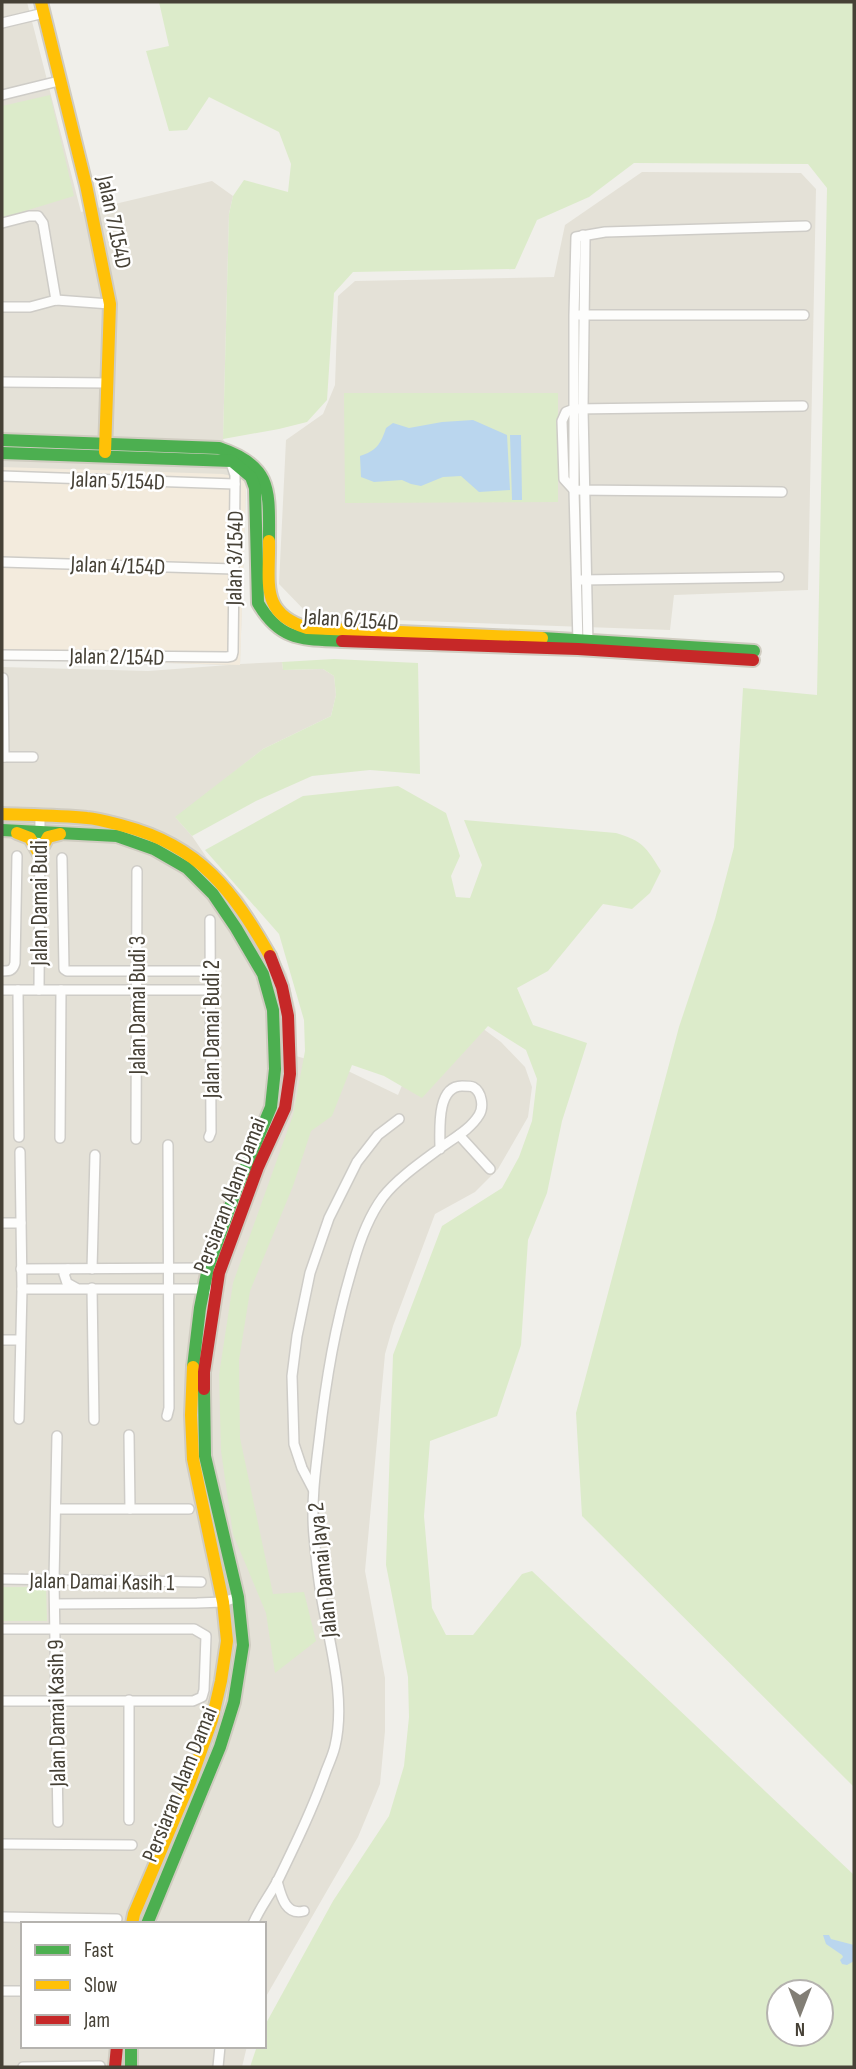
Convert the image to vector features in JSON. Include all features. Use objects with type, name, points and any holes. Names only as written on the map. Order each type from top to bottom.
[{"type":"street","points":[[2,23],[42,7]]},
{"type":"street","name":"Jalan 7/154D","points":[[42,7],[92,209],[110,304],[106,444]]},
{"type":"street","points":[[2,95],[59,81]]},
{"type":"street","points":[[2,223],[37,216],[43,223],[56,300]]},
{"type":"street","points":[[583,645],[574,490],[579,314],[585,240],[583,235],[605,232],[806,226]]},
{"type":"street","points":[[2,307],[30,307],[56,300],[110,304]]},
{"type":"street","points":[[579,314],[804,316]]},
{"type":"street","points":[[2,382],[108,383]]},
{"type":"street","points":[[578,410],[803,406]]},
{"type":"street","points":[[578,410],[584,490],[581,580]]},
{"type":"street","name":"Jalan 6/154D","points":[[2,440],[219,448],[250,461],[267,482],[270,600],[278,613],[290,623],[307,628],[754,656]]},
{"type":"street","name":"Jalan 6/154D","points":[[2,453],[106,444],[232,461],[251,477],[255,488],[258,603],[265,616],[287,634],[299,639],[583,645]]},
{"type":"street","points":[[219,448],[232,461]]},
{"type":"street","name":"Jalan 3/154D","points":[[232,461],[235,484],[232,656]]},
{"type":"street","name":"Jalan 5/154D","points":[[2,477],[235,484]]},
{"type":"street","points":[[574,490],[782,492]]},
{"type":"street","name":"Jalan 4/154D","points":[[2,562],[234,569]]},
{"type":"street","points":[[581,580],[779,577]]},
{"type":"street","name":"Jalan 2/154D","points":[[2,654],[232,656]]},
{"type":"street","points":[[4,678],[3,757],[33,757]]},
{"type":"street","name":"Persiaran Alam Damai","points":[[2,814],[90,818],[148,832],[184,850],[218,879],[250,921],[273,962],[282,987],[290,1037],[290,1074],[285,1108],[214,1271]]},
{"type":"street","name":"Jalan Damai Budi","points":[[39,990],[40,816]]},
{"type":"street","points":[[8,831],[30,838],[39,854]]},
{"type":"street","name":"Persiaran Alam Damai","points":[[8,831],[117,836],[154,849],[187,869],[213,894],[263,974],[273,1010],[275,1069],[271,1107],[236,1190],[209,1289],[192,1371],[193,1460],[223,1602],[227,1641],[221,1681],[212,1720],[191,1782],[167,1832],[132,1922]]},
{"type":"street","points":[[39,854],[48,837],[64,833]]},
{"type":"street","name":"Jalan Damai Budi","points":[[2,971],[10,971],[15,963],[17,856]]},
{"type":"street","name":"Jalan Damai Budi","points":[[62,858],[64,969],[211,971]]},
{"type":"street","name":"Jalan Damai Budi 3","points":[[136,1139],[137,871]]},
{"type":"street","name":"Jalan Damai Budi 2","points":[[209,1137],[210,920]]},
{"type":"street","points":[[2,990],[211,990]]},
{"type":"street","name":"Jalan Damai Budi","points":[[18,990],[19,1137]]},
{"type":"street","name":"Jalan Damai Budi","points":[[60,1138],[61,990]]},
{"type":"street","points":[[275,1038],[290,1037]]},
{"type":"street","name":"Jalan Damai Jaya 2","points":[[254,1922],[277,1881],[317,1797],[335,1746],[339,1712],[333,1658],[321,1597],[314,1533],[313,1490],[334,1334],[354,1262],[372,1216],[383,1198],[398,1182],[458,1136],[478,1117],[482,1109],[479,1092],[472,1087],[456,1086],[443,1100],[440,1149]]},
{"type":"street","points":[[313,1490],[294,1444],[292,1376],[310,1273],[329,1218],[357,1162],[378,1135],[399,1119]]},
{"type":"street","points":[[458,1136],[491,1169]]},
{"type":"street","points":[[167,1416],[169,1145]]},
{"type":"street","points":[[19,1419],[22,1289],[20,1152]]},
{"type":"street","points":[[92,1269],[95,1155]]},
{"type":"street","points":[[2,1223],[21,1223]]},
{"type":"street","points":[[22,1269],[168,1268],[214,1271]]},
{"type":"street","points":[[68,1269],[64,1274],[66,1283],[78,1289]]},
{"type":"street","points":[[22,1289],[209,1289]]},
{"type":"street","points":[[92,1289],[94,1420]]},
{"type":"street","name":"Persiaran Alam Damai","points":[[148,1922],[219,1747],[234,1702],[243,1645],[238,1597],[205,1456],[204,1372],[209,1289]]},
{"type":"street","points":[[2,1340],[19,1340]]},
{"type":"street","name":"Jalan Damai Kasih 9","points":[[57,1436],[54,1580],[58,1822]]},
{"type":"street","points":[[129,1436],[130,1509]]},
{"type":"street","points":[[57,1509],[189,1509]]},
{"type":"street","name":"Jalan Damai Kasih 1","points":[[2,1579],[201,1582]]},
{"type":"street","points":[[55,1604],[223,1602],[238,1597]]},
{"type":"street","points":[[2,1629],[194,1629],[206,1636],[204,1690],[202,1697],[193,1701],[2,1701]]},
{"type":"street","points":[[129,1700],[129,1820]]},
{"type":"street","points":[[2,1844],[132,1845]]},
{"type":"street","points":[[277,1881],[290,1911],[304,1911]]},
{"type":"street","points":[[2,1917],[117,1919]]},
{"type":"street","points":[[2,1991],[21,1991]]},
{"type":"street","points":[[115,2067],[117,2048]]},
{"type":"street","points":[[131,2048],[131,2067]]},
{"type":"street","points":[[218,2067],[220,2048]]},
{"type":"street","points":[[23,2067],[100,2066]]},
{"type":"shaded area","points":[[2,2],[27,2],[81,212],[212,181],[233,196],[229,214],[223,439],[246,487],[240,664],[282,662],[283,670],[323,669],[334,676],[336,695],[331,716],[263,749],[176,818],[207,858],[243,897],[287,974],[296,1011],[296,1056],[348,1071],[398,1095],[422,1038],[478,1025],[501,1042],[525,1067],[532,1087],[528,1117],[498,1169],[475,1192],[435,1214],[393,1326],[385,1354],[365,1571],[385,1678],[385,1731],[380,1784],[358,1837],[266,1997],[266,1922],[21,1922],[21,2048],[247,2048],[242,2067],[2,2067],[2,667],[148,671],[229,665],[2,658]]},
{"type":"shaded area","points":[[642,172],[801,173],[816,189],[808,590],[674,595],[670,630],[311,617],[279,584],[286,440],[323,414],[335,385],[338,296],[355,281],[554,277],[565,225]]},
{"type":"shaded area","points":[[2,467],[223,474],[244,479],[246,487],[240,665],[2,658]]},
{"type":"green space","points":[[159,2],[854,2],[854,1787],[582,1516],[576,1413],[679,1027],[715,919],[734,847],[743,688],[817,695],[827,188],[808,164],[634,163],[589,197],[537,220],[515,269],[353,272],[334,293],[327,400],[307,422],[223,439],[229,214],[233,196],[244,180],[288,192],[291,164],[279,132],[209,97],[187,130],[169,131],[146,51],[169,46]]},
{"type":"green space","points":[[50,95],[74,196],[2,218],[2,106]]},
{"type":"green space","points":[[344,393],[558,393],[558,502],[345,503]]},
{"type":"green space","points":[[334,659],[418,663],[420,774],[370,770],[312,776],[256,801],[192,836],[175,817],[263,749],[331,716],[336,695],[334,676],[323,669],[283,670],[282,662]]},
{"type":"green space","points":[[398,786],[446,813],[460,856],[451,876],[456,897],[470,898],[482,865],[464,820],[616,833],[643,846],[661,871],[650,893],[632,909],[603,904],[548,971],[517,988],[533,1025],[587,1043],[562,1121],[547,1193],[528,1240],[521,1345],[497,1416],[430,1441],[424,1516],[432,1608],[446,1635],[473,1635],[522,1574],[532,1571],[854,1875],[854,2067],[250,2067],[256,2048],[266,2048],[266,2023],[333,1901],[389,1816],[404,1766],[409,1717],[408,1677],[386,1565],[393,1355],[442,1226],[502,1188],[519,1157],[532,1121],[537,1079],[526,1050],[488,1026],[422,1098],[384,1076],[352,1065],[332,1116],[311,1131],[293,1186],[250,1291],[239,1360],[240,1438],[273,1594],[304,1592],[316,1641],[275,1673],[266,1613],[233,1534],[221,1451],[219,1375],[233,1283],[293,1115],[305,1051],[304,1020],[279,934],[205,850],[303,796]]},
{"type":"green space","points":[[2,1587],[46,1587],[47,1621],[2,1621]]},
{"type":"water","points":[[473,420],[507,435],[510,490],[479,492],[461,476],[443,477],[421,486],[402,480],[374,482],[361,477],[360,456],[377,446],[386,428],[393,423],[409,428]]},
{"type":"water","points":[[510,435],[521,435],[522,500],[512,500]]},
{"type":"water","points":[[823,1935],[854,1945],[854,1961],[847,1965],[842,1964],[842,1955],[826,1944]]},
{"type":"traffic: fast","points":[[2,440],[219,448],[237,455],[259,472],[267,494],[269,541]]},
{"type":"traffic: fast","points":[[2,453],[232,461],[251,477],[255,488],[258,603],[275,625],[293,636],[342,641]]},
{"type":"traffic: fast","points":[[542,638],[754,651]]},
{"type":"traffic: fast","points":[[2,830],[117,836],[154,849],[187,868],[213,894],[263,974],[273,1010],[275,1069],[271,1107],[236,1190],[208,1268],[193,1367]]},
{"type":"traffic: fast","points":[[148,1922],[220,1747],[234,1702],[243,1645],[238,1597],[205,1456],[204,1389]]},
{"type":"traffic: fast","points":[[131,2048],[131,2067]]},
{"type":"traffic: slow","points":[[41,2],[86,185],[110,304],[105,452]]},
{"type":"traffic: slow","points":[[269,541],[269,583],[274,605],[292,622],[307,628],[542,638]]},
{"type":"traffic: slow","points":[[2,814],[97,819],[151,835],[174,846],[212,874],[228,892],[270,956]]},
{"type":"traffic: slow","points":[[17,833],[30,838],[39,854],[48,837],[60,834]]},
{"type":"traffic: slow","points":[[132,1922],[190,1782],[212,1720],[227,1641],[223,1602],[193,1459],[193,1367]]},
{"type":"traffic: jam","points":[[342,641],[578,649],[753,660]]},
{"type":"traffic: jam","points":[[204,1389],[204,1372],[219,1273],[258,1167],[285,1108],[290,1074],[288,1016],[282,987],[270,956]]},
{"type":"traffic: jam","points":[[115,2067],[117,2048]]}]
